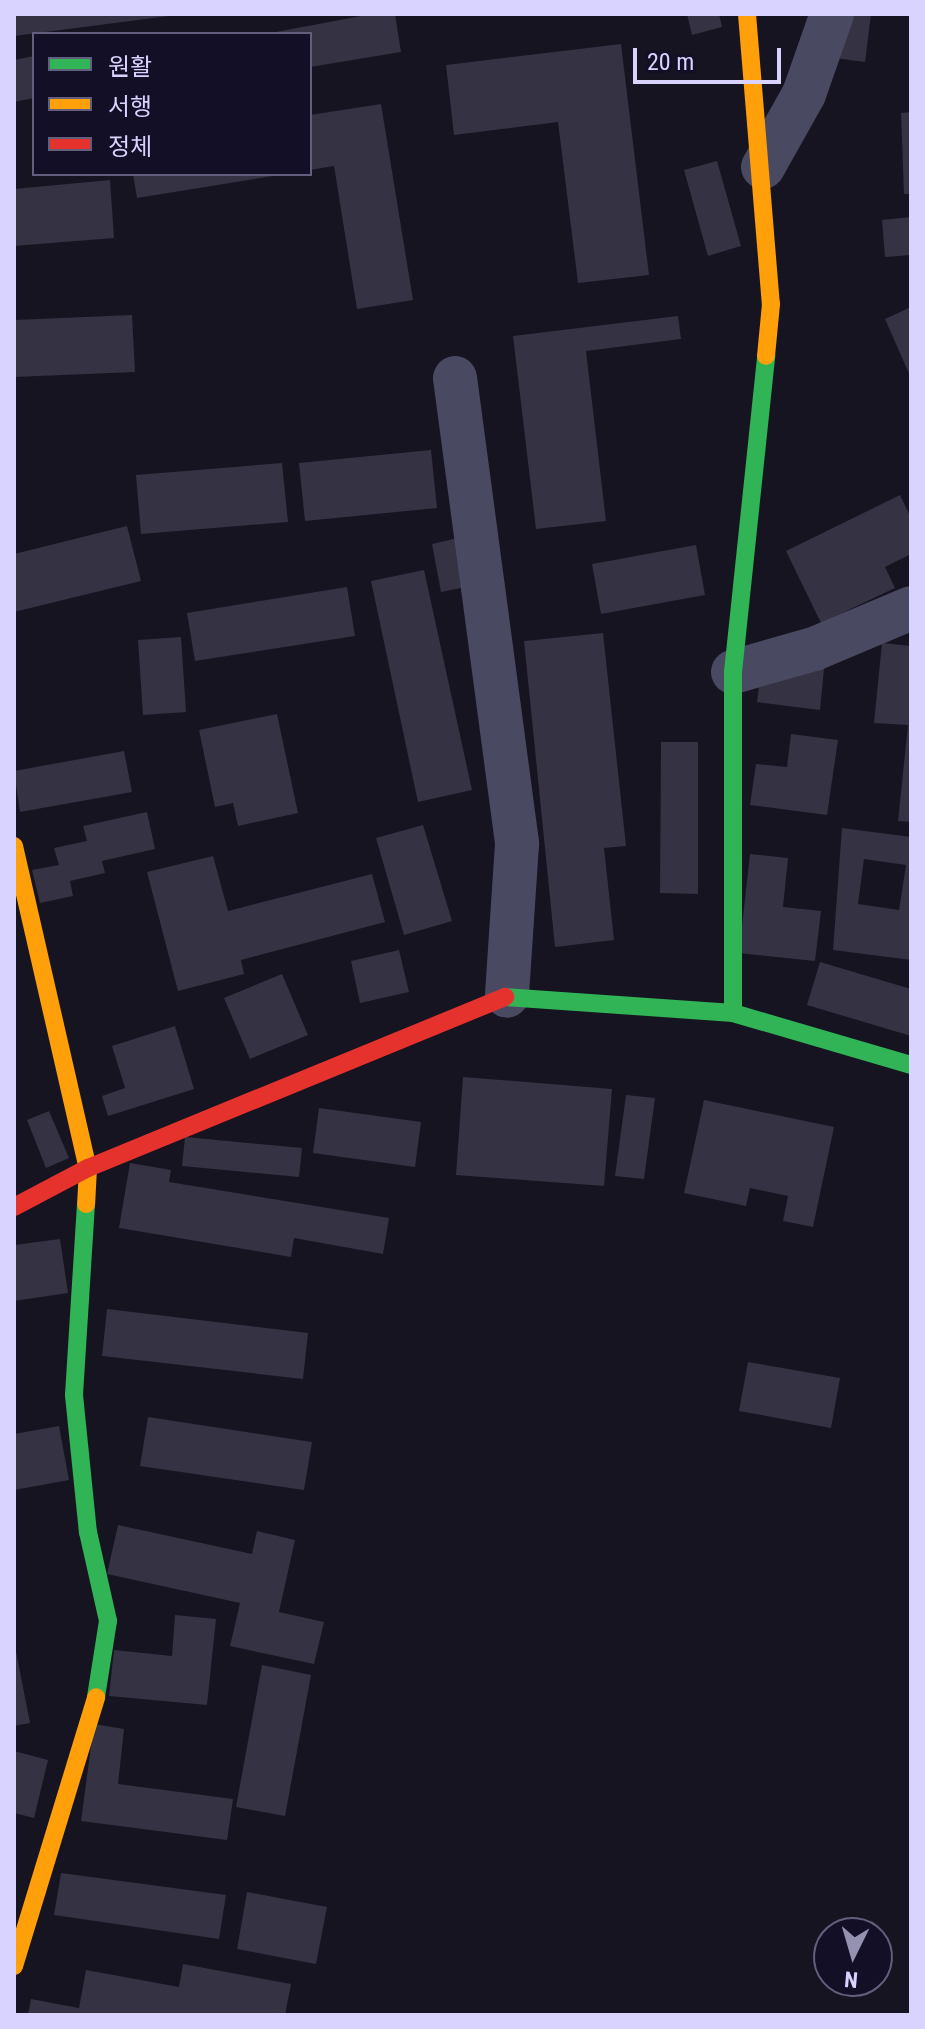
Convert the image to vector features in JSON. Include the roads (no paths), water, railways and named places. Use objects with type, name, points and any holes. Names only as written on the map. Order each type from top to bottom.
[{"type":"street","points":[[733,1013],[733,672],[771,304],[763,167],[747,14]]},
{"type":"street","points":[[763,167],[804,94],[832,14]]},
{"type":"street","points":[[455,378],[517,844],[507,996]]},
{"type":"street","points":[[733,672],[814,649],[911,608]]},
{"type":"street","points":[[14,846],[88,1168],[74,1395],[88,1532],[108,1621],[103,1676],[14,1966]]},
{"type":"street","points":[[14,1207],[88,1168],[507,996],[733,1013],[911,1065]]}]
